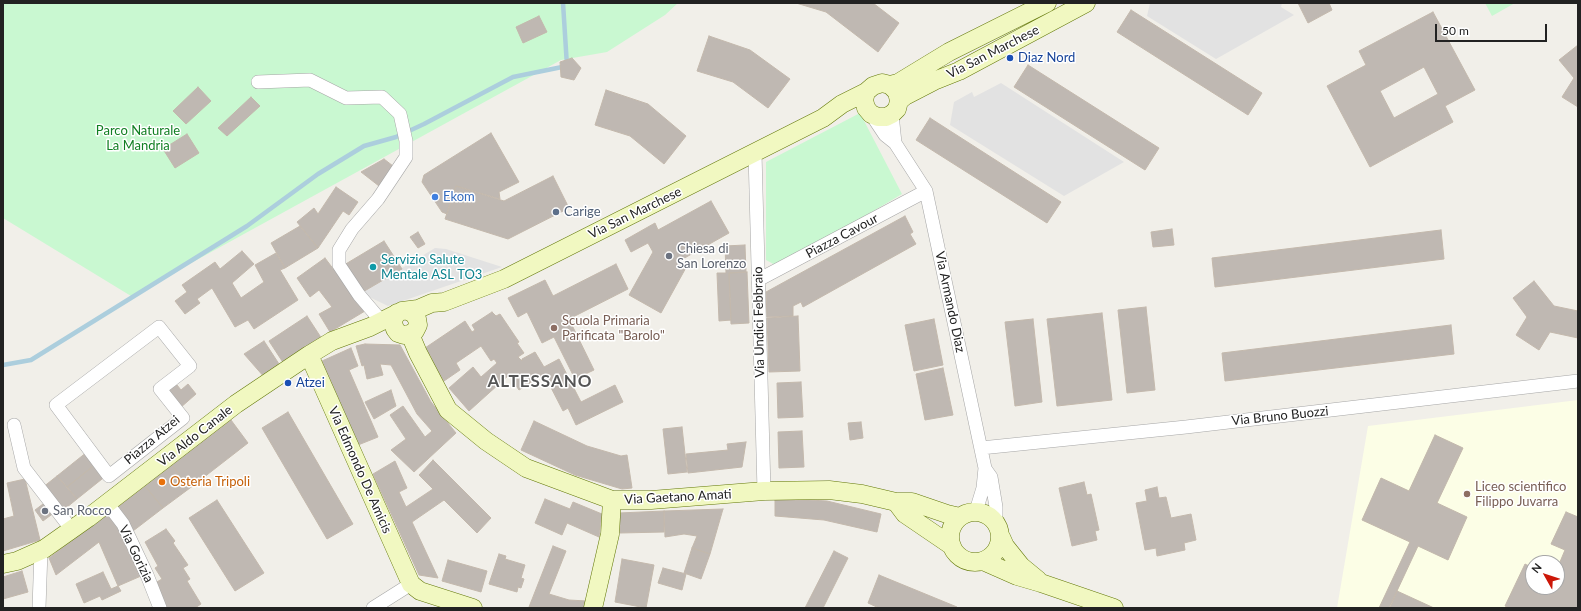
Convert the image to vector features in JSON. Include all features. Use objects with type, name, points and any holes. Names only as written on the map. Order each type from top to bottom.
[{"type":"street","name":"Via San Marchese","points":[[890,85],[898,83],[949,52],[1047,3]]},
{"type":"street","name":"Via San Marchese","points":[[896,108],[905,96],[934,81],[959,71],[1086,3]]},
{"type":"street","points":[[258,82],[310,80],[346,98],[382,97],[400,114],[406,141],[406,156],[378,199],[352,229],[339,250],[339,265],[359,295],[382,322]]},
{"type":"street","points":[[882,83],[890,85],[897,92],[896,108],[886,117],[878,117],[868,105],[873,86],[882,83]]},
{"type":"street","name":"Via San Marchese","points":[[406,323],[423,320],[437,311],[444,302],[504,279],[823,118],[868,105]]},
{"type":"street","name":"Via Armando Diaz","points":[[868,105],[885,135],[896,143],[926,191],[985,468],[983,488],[968,514]]},
{"type":"street","name":"Via Armando Diaz","points":[[896,108],[896,143]]},
{"type":"street","name":"Via Undici Febbraio","points":[[755,153],[764,491]]},
{"type":"street","name":"Piazza Cavour","points":[[758,280],[926,191]]},
{"type":"street","name":"Via Aldo Canale","points":[[3,564],[17,561],[41,550],[72,530],[236,404],[309,355],[332,342],[382,322],[406,323]]},
{"type":"street","name":"Via Aldo Canale","points":[[356,333],[406,323]]},
{"type":"street","name":"Via Gaetano Amati","points":[[406,323],[418,353],[448,410],[486,441],[526,468],[612,500],[651,500],[764,491],[829,490],[862,494],[896,502],[912,502],[947,514],[968,514]]},
{"type":"street","name":"Piazza Atzei","points":[[159,327],[190,366],[160,389],[183,418],[108,476],[56,404],[159,327]]},
{"type":"street","name":"Via Edmondo De Amicis","points":[[309,355],[411,584]]},
{"type":"street","name":"Via Bruno Buozzi","points":[[981,448],[1186,427],[1578,381]]},
{"type":"street","points":[[14,425],[24,468],[72,530]]},
{"type":"street","name":"Via Armando Diaz","points":[[985,468],[991,477],[998,529]]},
{"type":"street","points":[[593,608],[610,534],[612,500]]},
{"type":"street","points":[[896,502],[905,514],[952,546]]},
{"type":"street","name":"Via Gorizia","points":[[107,503],[123,524],[147,575],[160,608]]},
{"type":"street","points":[[1041,583],[1021,566],[1005,546],[998,529],[990,516],[968,514],[953,526],[950,532],[952,546],[961,558],[968,561],[983,561],[1017,576],[1114,608]]},
{"type":"street","points":[[983,561],[996,552],[999,545],[998,529]]},
{"type":"street","points":[[39,608],[41,550]]},
{"type":"street","points":[[373,608],[411,584],[420,591],[473,608]]},
{"type":"shaded area","points":[[1150,3],[1282,3],[1281,7],[1294,15],[1216,59],[1147,16]]},
{"type":"shaded area","points":[[1001,83],[1124,162],[1064,196],[950,125],[954,102],[972,92],[974,97]]},
{"type":"shaded area","points":[[435,248],[446,249],[502,267],[388,306],[361,293]]},
{"type":"shaded area","name":"Liceo scientifico Filippo Juvarra","points":[[1578,400],[1578,608],[1337,608],[1368,426]]},
{"type":"green space","name":"Parco Naturale La Mandria","points":[[3,3],[678,3],[665,15],[607,52],[561,60],[131,296],[3,218]]},
{"type":"green space","points":[[1485,3],[1515,3],[1492,16]]},
{"type":"green space","points":[[860,113],[902,194],[779,267],[766,260],[766,162]]},
{"type":"building","points":[[796,3],[873,3],[899,23],[878,52],[826,12]]},
{"type":"building","points":[[1298,3],[1329,3],[1332,10],[1308,23]]},
{"type":"building","points":[[1131,10],[1262,93],[1248,115],[1117,32]]},
{"type":"building","points":[[1433,12],[1475,90],[1445,106],[1453,122],[1370,167],[1327,86],[1366,65],[1359,51]],"holes":[[[1424,67],[1438,94],[1394,118],[1380,91]]]},
{"type":"building","points":[[539,16],[547,32],[523,43],[516,27]]},
{"type":"building","points":[[709,36],[750,50],[790,79],[768,108],[733,82],[697,71]]},
{"type":"building","points":[[1578,45],[1578,107],[1562,97],[1574,78],[1559,60]]},
{"type":"building","points":[[572,58],[581,68],[574,80],[561,77],[560,62]]},
{"type":"building","points":[[1028,65],[1159,148],[1145,170],[1014,87]]},
{"type":"building","points":[[198,87],[211,101],[186,124],[173,111]]},
{"type":"building","points":[[606,90],[648,104],[686,136],[664,164],[630,136],[595,125]]},
{"type":"building","points":[[251,97],[260,106],[227,136],[218,128]]},
{"type":"building","points":[[930,118],[1061,202],[1047,223],[916,140]]},
{"type":"building","points":[[491,133],[519,182],[499,192],[500,199],[456,186],[447,214],[442,212],[422,182],[424,175]]},
{"type":"building","points":[[187,134],[199,153],[175,168],[163,149]]},
{"type":"building","points":[[384,159],[393,166],[379,186],[361,172]]},
{"type":"building","points":[[553,176],[569,208],[508,239],[445,219],[456,186],[504,201]]},
{"type":"building","points":[[336,187],[358,202],[349,215],[343,211],[318,248],[297,222],[314,208],[318,214]]},
{"type":"building","name":"Chiesa di San Lorenzo","points":[[711,201],[729,233],[681,260],[688,264],[661,313],[629,295],[653,252],[648,243],[631,252],[625,240],[655,223],[658,230]]},
{"type":"building","points":[[905,216],[913,232],[910,234],[916,244],[803,307],[801,302],[793,306],[793,316],[767,317],[766,292]]},
{"type":"building","points":[[300,226],[318,248],[285,268],[271,243]]},
{"type":"building","points":[[1172,229],[1174,245],[1153,247],[1151,232]]},
{"type":"building","points":[[1441,230],[1444,259],[1215,287],[1212,258]]},
{"type":"building","points":[[418,232],[425,244],[418,248],[410,237]]},
{"type":"building","name":"Servizio Salute Mentale ASL TO3","points":[[384,241],[402,269],[361,293],[344,265]]},
{"type":"building","points":[[745,245],[746,272],[729,273],[731,320],[719,321],[717,273],[726,273],[725,246]]},
{"type":"building","points":[[242,251],[254,264],[232,283],[241,298],[264,282],[255,265],[276,253],[285,268],[280,270],[298,300],[254,329],[248,320],[235,327],[212,288],[197,299],[200,303],[185,314],[175,301],[187,292],[182,285],[215,262],[220,269]]},
{"type":"building","points":[[325,258],[365,311],[330,332],[319,314],[332,307],[319,290],[310,297],[297,278]]},
{"type":"building","name":"Scuola Primaria Parificata \"Barolo\"","points":[[616,264],[628,289],[569,319],[594,370],[575,379],[554,337],[542,343],[527,312],[518,317],[508,298],[545,280],[553,296]]},
{"type":"building","points":[[747,272],[749,323],[731,324],[729,273]]},
{"type":"building","points":[[1534,281],[1554,306],[1578,311],[1578,338],[1550,332],[1539,350],[1516,335],[1527,317],[1513,298]]},
{"type":"building","points":[[1146,307],[1155,390],[1127,393],[1118,310]]},
{"type":"building","points":[[492,312],[496,316],[500,314],[519,342],[517,343],[524,353],[518,357],[522,361],[522,359],[535,352],[544,367],[559,359],[581,402],[615,385],[623,402],[576,425],[568,408],[563,411],[544,374],[519,390],[509,375],[469,411],[449,388],[473,367],[481,377],[497,363],[494,359],[491,361],[481,346],[456,363],[460,370],[444,381],[425,348],[465,321],[472,332],[475,330],[472,325]]},
{"type":"building","points":[[1102,313],[1112,400],[1057,406],[1047,319]]},
{"type":"building","points":[[307,316],[322,339],[284,364],[269,341]]},
{"type":"building","points":[[798,316],[800,371],[769,372],[767,318]]},
{"type":"building","points":[[934,319],[943,365],[914,371],[905,325]]},
{"type":"building","points":[[1033,319],[1042,402],[1015,406],[1005,322]]},
{"type":"building","points":[[1451,325],[1454,354],[1225,381],[1222,353]]},
{"type":"building","points":[[264,341],[281,367],[265,378],[244,354]]},
{"type":"building","points":[[365,344],[400,345],[431,402],[456,433],[414,472],[391,450],[406,439],[390,415],[403,406],[425,437],[432,431],[417,414],[391,365],[380,364],[383,375],[367,379],[364,365],[362,366],[356,346]]},
{"type":"building","points":[[351,348],[358,366],[349,370],[378,437],[358,445],[322,361]]},
{"type":"building","points":[[943,368],[953,415],[925,420],[916,374]]},
{"type":"building","points":[[173,380],[181,390],[188,384],[196,394],[180,408],[162,390]]},
{"type":"building","points":[[801,382],[803,417],[778,418],[777,383]]},
{"type":"building","points":[[391,390],[396,406],[374,419],[365,402]]},
{"type":"building","points":[[288,412],[353,524],[327,539],[262,428]]},
{"type":"building","points":[[231,420],[248,443],[190,488],[172,465]]},
{"type":"building","points":[[534,421],[587,446],[621,456],[627,455],[632,488],[622,489],[575,475],[521,450]]},
{"type":"building","points":[[861,422],[863,438],[850,440],[848,423]]},
{"type":"building","points":[[682,427],[687,472],[668,474],[663,429]]},
{"type":"building","points":[[802,431],[804,467],[779,468],[778,432]]},
{"type":"building","points":[[1435,435],[1463,448],[1437,503],[1467,517],[1448,560],[1418,546],[1389,608],[1379,608],[1410,542],[1362,520],[1381,478],[1409,491]]},
{"type":"building","points":[[746,442],[742,467],[688,473],[686,454],[728,450],[727,444]]},
{"type":"building","points":[[87,452],[97,463],[67,487],[57,476]]},
{"type":"building","points":[[433,460],[491,518],[477,533],[444,500],[412,522],[438,578],[419,575],[373,474],[395,461],[407,488],[399,492],[406,507],[433,489],[419,475]]},
{"type":"building","points":[[97,463],[107,475],[77,499],[67,487]]},
{"type":"building","points":[[172,465],[190,488],[163,508],[145,486]]},
{"type":"building","points":[[57,476],[77,499],[61,512],[42,488]]},
{"type":"building","points":[[25,479],[40,540],[3,551],[3,519],[14,516],[7,483]]},
{"type":"building","points":[[1084,482],[1087,495],[1091,494],[1099,530],[1095,531],[1097,540],[1072,546],[1059,488]]},
{"type":"building","points":[[145,486],[163,508],[133,531],[116,508]]},
{"type":"building","points":[[1157,487],[1159,498],[1166,497],[1171,518],[1191,514],[1196,540],[1184,543],[1185,550],[1157,556],[1156,548],[1145,550],[1136,503],[1147,501],[1145,490]]},
{"type":"building","points":[[545,499],[570,509],[573,502],[602,514],[599,537],[567,523],[562,535],[535,523]]},
{"type":"building","points":[[217,500],[264,573],[235,591],[189,518]]},
{"type":"building","points":[[775,500],[827,501],[881,514],[877,532],[824,520],[775,516]]},
{"type":"building","name":"San Rocco","points":[[47,501],[55,512],[43,521],[35,510]]},
{"type":"building","points":[[723,509],[710,554],[692,548],[697,536],[684,534],[665,537],[664,511]]},
{"type":"building","points":[[664,511],[664,532],[620,533],[619,513]]},
{"type":"building","points":[[1566,512],[1578,517],[1578,608],[1510,608],[1505,606],[1525,564],[1525,595],[1565,595],[1565,555],[1563,555],[1565,550],[1551,544]]},
{"type":"building","points":[[109,513],[119,527],[141,576],[118,586],[99,542],[56,575],[49,558]]},
{"type":"building","points":[[166,529],[175,541],[173,543],[188,565],[183,568],[190,579],[187,581],[201,604],[195,608],[166,608],[155,583],[162,579],[155,568],[158,566],[145,542]]},
{"type":"building","points":[[553,546],[566,551],[549,594],[569,600],[587,601],[585,608],[529,607]]},
{"type":"building","points":[[692,548],[710,554],[701,579],[684,573]]},
{"type":"building","points":[[834,551],[848,558],[823,608],[805,608]]},
{"type":"building","points":[[499,554],[506,556],[505,559],[525,565],[521,578],[524,579],[521,588],[518,587],[517,592],[489,584]]},
{"type":"building","points":[[622,559],[654,565],[646,608],[615,602]]},
{"type":"building","points":[[448,560],[487,571],[481,592],[442,581]]},
{"type":"building","points":[[663,568],[686,574],[682,590],[658,583]]},
{"type":"building","points":[[22,571],[28,592],[3,599],[3,577]]},
{"type":"building","points":[[103,572],[111,589],[118,586],[121,591],[102,600],[100,596],[84,603],[76,584]]},
{"type":"building","points":[[879,575],[957,607],[879,608],[868,603]]},
{"type":"building","points":[[1397,591],[1434,608],[1390,608]]},
{"type":"waterway","points":[[3,365],[31,360],[247,226],[318,174],[364,146],[396,137],[424,124],[513,77],[567,66],[563,3]]},
{"type":"place","name":"Diaz Nord","points":[[1010,58]]},
{"type":"place","name":"Ekom","points":[[435,197]]},
{"type":"place","name":"Carige","points":[[556,212]]},
{"type":"place","name":"Chiesa di San Lorenzo","points":[[669,256]]},
{"type":"place","name":"Servizio Salute Mentale ASL TO3","points":[[373,267]]},
{"type":"place","name":"Scuola Primaria Parificata \"Barolo\"","points":[[554,328]]},
{"type":"place","name":"Atzei","points":[[288,383]]},
{"type":"place","name":"Osteria Tripoli","points":[[162,482]]},
{"type":"place","name":"Liceo scientifico Filippo Juvarra","points":[[1467,494]]},
{"type":"place","name":"San Rocco","points":[[45,511]]},
{"type":"district","name":"ALTESSANO","points":[[540,382]]}]
